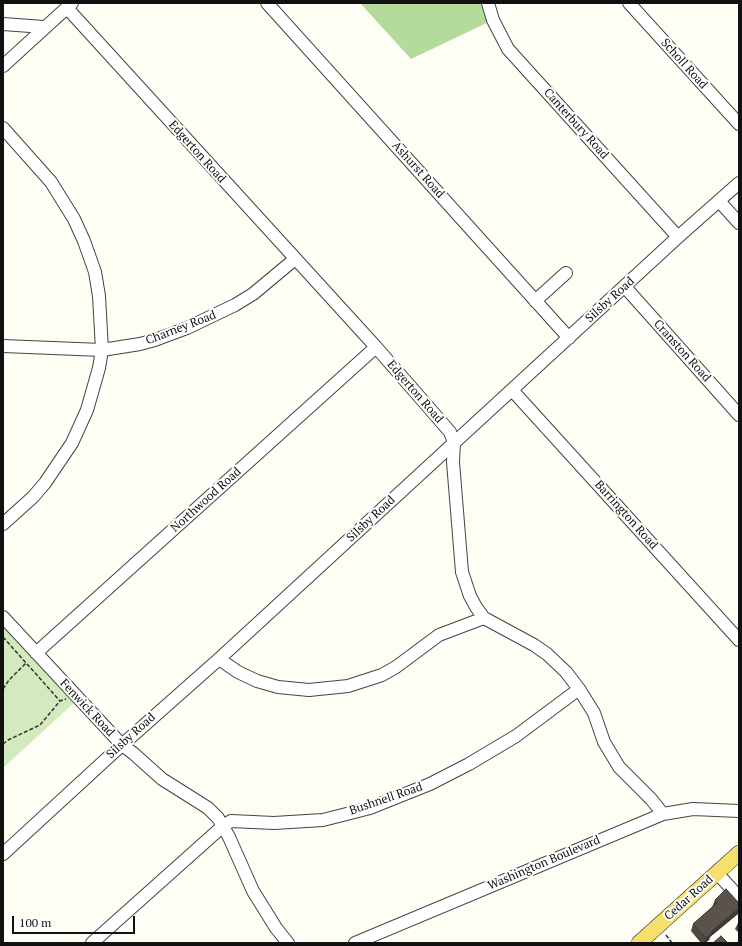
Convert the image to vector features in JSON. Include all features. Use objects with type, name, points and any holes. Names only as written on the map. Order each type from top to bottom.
[{"type":"main road","name":"Cedar Road","points":[[639,943],[739,854]]},
{"type":"street","name":"Ashurst Road","points":[[267,3],[569,338]]},
{"type":"street","name":"Canterbury Road","points":[[488,3],[493,20],[508,49],[678,237]]},
{"type":"street","name":"Scholl Road","points":[[629,3],[739,124]]},
{"type":"street","points":[[3,66],[69,5]]},
{"type":"street","name":"Edgerton Road","points":[[69,5],[294,259],[376,347],[450,432],[454,442]]},
{"type":"street","points":[[3,24],[44,27]]},
{"type":"street","points":[[3,128],[51,182],[74,219],[84,241],[95,272],[99,296],[102,350],[99,368],[87,410],[72,443],[45,483],[3,524]]},
{"type":"street","name":"Silsby Road","points":[[3,854],[219,659],[454,442],[739,183]]},
{"type":"street","points":[[718,201],[739,223]]},
{"type":"street","name":"Charney Road","points":[[3,346],[102,350],[155,340],[215,316],[235,305],[253,294],[294,259]]},
{"type":"street","points":[[535,301],[566,273]]},
{"type":"street","name":"Cranston Road","points":[[625,287],[739,415]]},
{"type":"street","name":"Northwood Road","points":[[36,653],[376,347]]},
{"type":"street","name":"Barrington Road","points":[[512,390],[739,640]]},
{"type":"street","points":[[454,442],[453,462],[462,572],[470,596],[476,607],[484,618],[534,645],[547,654],[566,672],[594,713],[604,742],[619,767],[651,799],[663,814]]},
{"type":"street","name":"Fenwick Road","points":[[3,617],[122,745],[134,753],[162,779],[208,808],[218,818],[253,891],[276,928],[288,943]]},
{"type":"street","points":[[219,659],[238,672],[256,681],[278,687],[309,690],[348,686],[382,675],[396,667],[439,635],[484,618]]},
{"type":"street","name":"Bushnell Road","points":[[92,943],[223,826],[231,821],[274,823],[323,820],[370,808],[430,784],[468,764],[516,736],[579,689]]},
{"type":"street","name":"Washington Boulevard","points":[[355,943],[663,814],[693,809],[739,811]]},
{"type":"street","points":[[717,873],[739,897]]},
{"type":"path","points":[[3,637],[60,701],[40,724],[3,744]]},
{"type":"path","points":[[3,689],[9,680],[26,663]]},
{"type":"path","points":[[666,935],[672,943]]},
{"type":"green space","points":[[360,3],[488,3],[493,20],[411,59]]},
{"type":"green space","points":[[3,622],[75,702],[3,768]]},
{"type":"building","points":[[726,889],[739,903],[739,908],[706,938],[693,924],[717,903],[715,900]]},
{"type":"building","points":[[721,936],[728,943],[713,943]]}]
